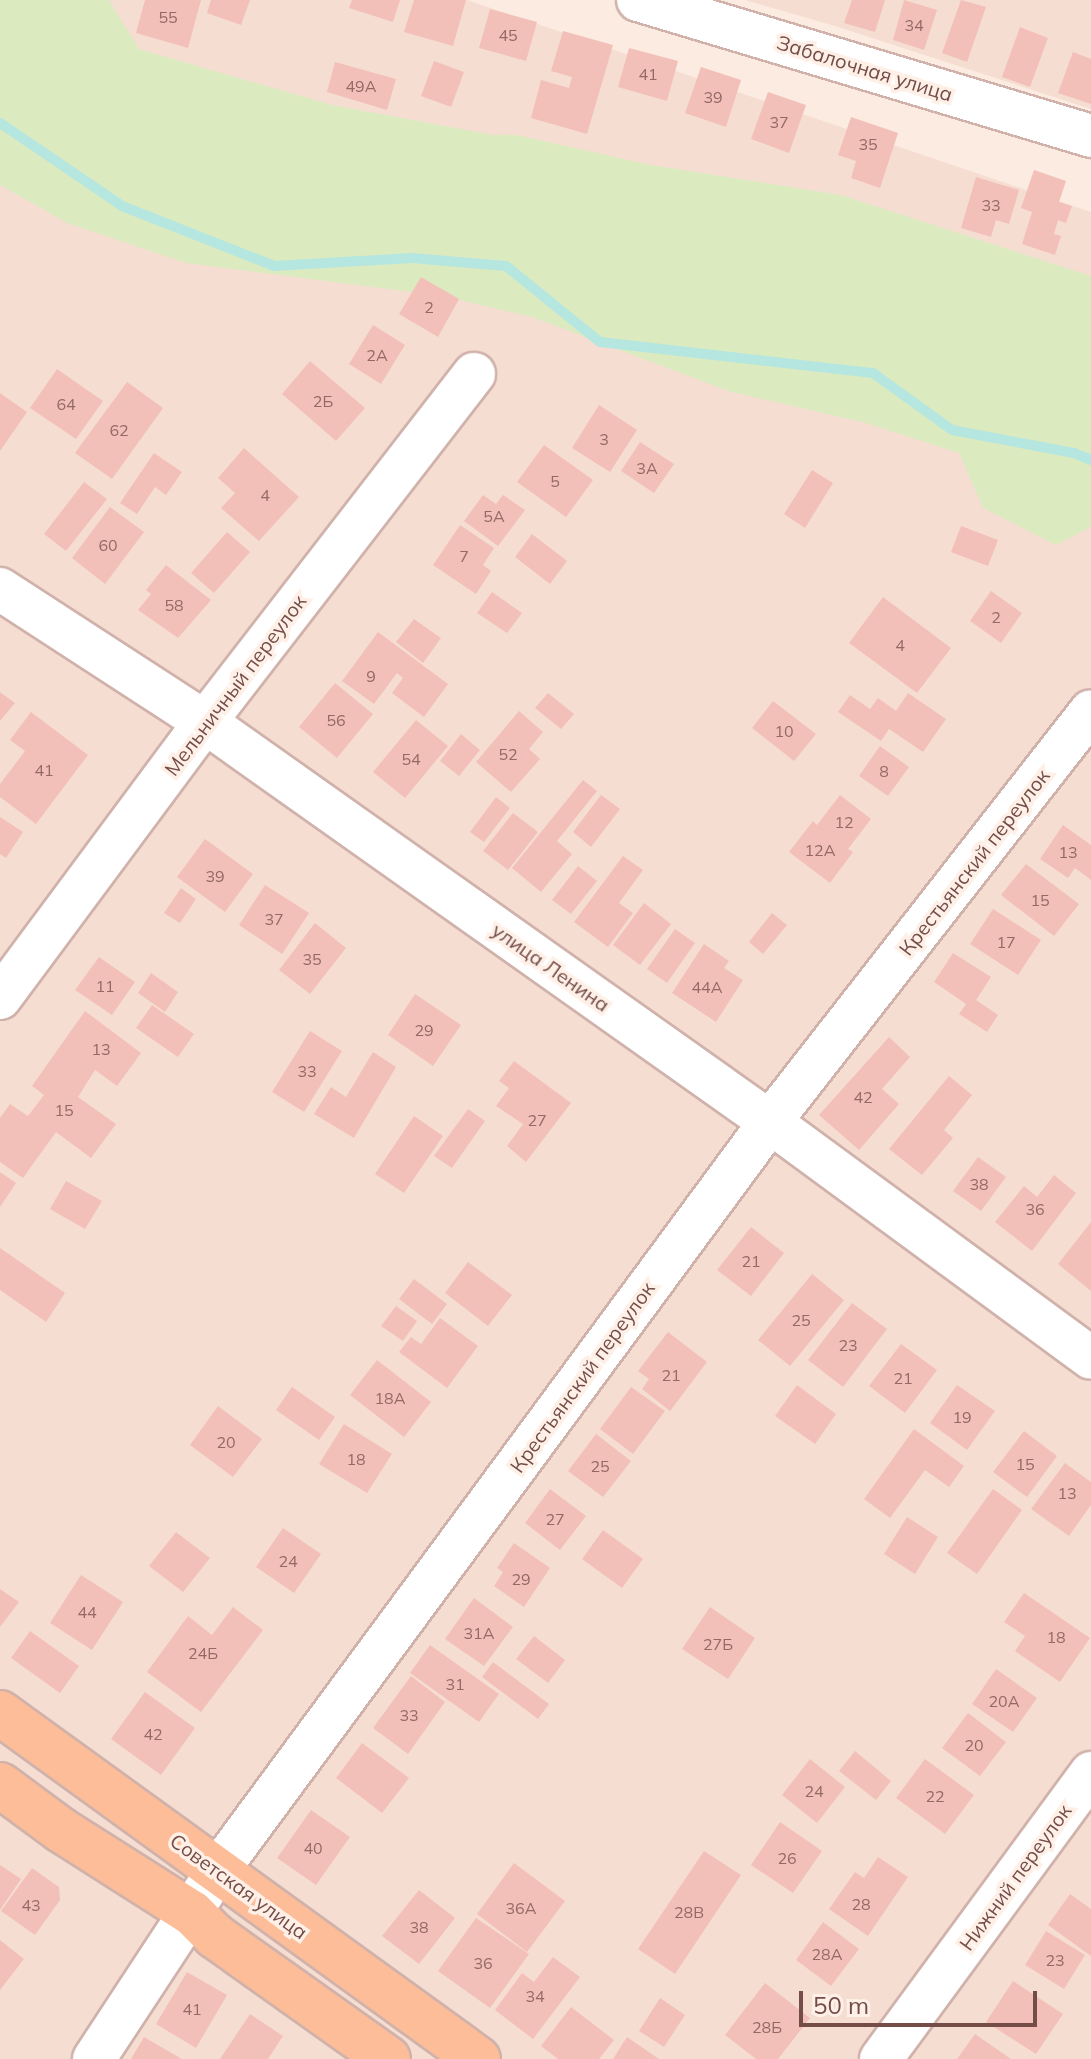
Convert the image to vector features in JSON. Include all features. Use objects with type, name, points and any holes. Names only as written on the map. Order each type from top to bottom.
[{"type":"main road","name":"Советская улица","points":[[0,1713],[478,2059]]},
{"type":"main road","points":[[0,1785],[61,1830],[192,1913],[215,1936],[388,2059]]},
{"type":"street","name":"Забалочная улица","points":[[638,0],[1091,136]]},
{"type":"street","name":"Мельничный переулок","points":[[0,998],[205,722],[474,374]]},
{"type":"street","name":"улица Ленина","points":[[0,589],[205,722],[770,1122],[1091,1358]]},
{"type":"street","name":"Крестьянский переулок","points":[[94,2059],[218,1870],[770,1122],[1091,711]]},
{"type":"street","name":"Нижний переулок","points":[[881,2059],[1091,1773]]},
{"type":"shaded area","points":[[0,0],[467,0],[1091,212],[1091,2059],[0,2059]]},
{"type":"shaded area","points":[[745,0],[1091,0],[1091,109],[835,26]]},
{"type":"green space","points":[[0,0],[109,0],[139,49],[332,105],[494,135],[517,135],[651,165],[841,195],[1091,276],[1091,527],[1056,545],[983,508],[959,453],[862,422],[731,392],[532,317],[442,296],[186,263],[67,223],[0,185]]},
{"type":"building","points":[[145,0],[201,0],[188,48],[136,33]]},
{"type":"building","points":[[211,0],[250,0],[241,25],[207,13]]},
{"type":"building","points":[[352,0],[400,0],[393,22],[349,8]]},
{"type":"building","points":[[414,0],[466,0],[453,46],[404,32]]},
{"type":"building","points":[[852,0],[885,0],[875,32],[844,23]]},
{"type":"building","points":[[904,0],[937,10],[924,50],[893,40]]},
{"type":"building","points":[[961,0],[986,7],[967,62],[942,53]]},
{"type":"building","points":[[490,9],[537,22],[526,61],[479,48]]},
{"type":"building","points":[[1020,27],[1048,38],[1030,87],[1002,77]]},
{"type":"building","points":[[563,31],[613,45],[587,134],[531,118],[541,80],[569,88],[572,77],[551,71]]},
{"type":"building","points":[[629,48],[678,61],[667,101],[618,87]]},
{"type":"building","points":[[1073,52],[1091,59],[1091,104],[1058,93]]},
{"type":"building","points":[[434,61],[464,72],[451,107],[421,96]]},
{"type":"building","points":[[335,62],[396,79],[387,110],[327,92]]},
{"type":"building","points":[[701,67],[741,80],[726,127],[685,113]]},
{"type":"building","points":[[768,92],[806,105],[789,153],[751,139]]},
{"type":"building","points":[[851,117],[898,133],[880,188],[851,178],[856,161],[838,155]]},
{"type":"building","points":[[1034,170],[1066,181],[1059,202],[1072,206],[1066,223],[1058,220],[1054,234],[1061,236],[1055,255],[1022,244],[1032,212],[1021,208]]},
{"type":"building","points":[[976,177],[1019,190],[1009,224],[996,220],[991,237],[961,228]]},
{"type":"building","points":[[421,277],[459,299],[438,337],[399,314]]},
{"type":"building","points":[[373,325],[405,345],[381,384],[349,364]]},
{"type":"building","points":[[310,361],[365,408],[336,441],[282,394]]},
{"type":"building","points":[[57,369],[103,401],[76,439],[30,408]]},
{"type":"building","points":[[127,382],[163,408],[112,479],[75,453]]},
{"type":"building","points":[[0,393],[27,412],[0,451]]},
{"type":"building","points":[[599,405],[637,430],[610,472],[572,448]]},
{"type":"building","points":[[640,442],[674,464],[654,493],[621,471]]},
{"type":"building","points":[[544,445],[593,480],[566,517],[517,482]]},
{"type":"building","points":[[244,448],[299,497],[259,541],[221,508],[235,493],[218,478]]},
{"type":"building","points":[[154,453],[182,472],[166,495],[155,487],[137,514],[120,503]]},
{"type":"building","points":[[812,470],[833,483],[805,528],[784,514]]},
{"type":"building","points":[[84,482],[107,499],[66,551],[44,534]]},
{"type":"building","points":[[483,495],[496,504],[503,495],[525,510],[498,546],[464,521]]},
{"type":"building","points":[[110,507],[144,532],[105,584],[72,558]]},
{"type":"building","points":[[460,525],[494,548],[483,565],[491,571],[476,594],[433,565]]},
{"type":"building","points":[[961,526],[998,540],[988,566],[951,552]]},
{"type":"building","points":[[227,532],[250,552],[214,593],[191,573]]},
{"type":"building","points":[[532,534],[567,561],[550,584],[515,557]]},
{"type":"building","points":[[166,565],[211,600],[178,638],[138,610],[151,594],[146,590]]},
{"type":"building","points":[[991,591],[1022,613],[1001,643],[970,621]]},
{"type":"building","points":[[492,592],[522,613],[507,633],[477,613]]},
{"type":"building","points":[[883,597],[951,648],[917,693],[849,643]]},
{"type":"building","points":[[414,619],[441,638],[423,663],[396,642]]},
{"type":"building","points":[[378,632],[448,684],[424,717],[392,693],[403,678],[397,673],[374,704],[342,681]]},
{"type":"building","points":[[335,683],[373,714],[337,758],[299,727]]},
{"type":"building","points":[[0,692],[15,703],[0,721]]},
{"type":"building","points":[[548,693],[574,714],[561,729],[535,708]]},
{"type":"building","points":[[908,693],[946,719],[923,752],[889,729],[881,741],[838,712],[850,695],[870,709],[878,698],[896,711]]},
{"type":"building","points":[[773,701],[816,734],[794,761],[752,728]]},
{"type":"building","points":[[519,711],[543,732],[529,749],[540,759],[511,792],[476,762]]},
{"type":"building","points":[[31,712],[88,755],[36,824],[0,797],[0,784],[25,751],[10,740]]},
{"type":"building","points":[[416,720],[448,746],[405,798],[373,772]]},
{"type":"building","points":[[461,734],[480,750],[459,776],[440,761]]},
{"type":"building","points":[[880,746],[909,767],[888,796],[859,776]]},
{"type":"building","points":[[583,780],[597,791],[557,841],[572,854],[541,892],[512,868]]},
{"type":"building","points":[[601,795],[620,809],[591,847],[573,832]]},
{"type":"building","points":[[840,795],[871,819],[848,849],[853,852],[830,883],[789,852],[813,821],[817,825]]},
{"type":"building","points":[[496,797],[510,808],[484,842],[470,832]]},
{"type":"building","points":[[513,813],[538,832],[508,870],[483,851]]},
{"type":"building","points":[[0,817],[23,832],[6,858],[0,854]]},
{"type":"building","points":[[1063,825],[1091,845],[1091,880],[1075,868],[1068,878],[1040,859]]},
{"type":"building","points":[[205,839],[253,874],[225,912],[177,877]]},
{"type":"building","points":[[623,856],[643,870],[619,903],[633,913],[608,947],[574,922]]},
{"type":"building","points":[[1026,864],[1079,904],[1054,936],[1001,895]]},
{"type":"building","points":[[578,866],[597,881],[571,914],[552,900]]},
{"type":"building","points":[[265,885],[309,913],[282,954],[239,925]]},
{"type":"building","points":[[181,888],[196,899],[180,923],[164,913]]},
{"type":"building","points":[[644,903],[671,924],[640,965],[613,945]]},
{"type":"building","points":[[993,909],[1041,940],[1018,975],[970,944]]},
{"type":"building","points":[[772,913],[787,925],[763,954],[749,942]]},
{"type":"building","points":[[315,923],[346,948],[310,994],[279,970]]},
{"type":"building","points":[[675,929],[695,943],[667,983],[647,969]]},
{"type":"building","points":[[704,944],[729,961],[724,968],[743,980],[716,1022],[672,993]]},
{"type":"building","points":[[953,953],[991,977],[976,1000],[998,1015],[987,1032],[959,1014],[966,1004],[934,982]]},
{"type":"building","points":[[99,957],[135,982],[112,1015],[75,990]]},
{"type":"building","points":[[151,973],[178,992],[165,1012],[138,993]]},
{"type":"building","points":[[415,994],[461,1025],[433,1066],[388,1035]]},
{"type":"building","points":[[152,1005],[194,1034],[178,1057],[136,1028]]},
{"type":"building","points":[[85,1011],[141,1053],[117,1086],[95,1070],[78,1097],[116,1124],[91,1158],[56,1132],[23,1178],[0,1162],[0,1118],[10,1104],[28,1116],[44,1095],[32,1086]]},
{"type":"building","points":[[310,1031],[342,1051],[304,1112],[272,1092]]},
{"type":"building","points":[[889,1037],[910,1057],[882,1089],[899,1104],[859,1150],[819,1115]]},
{"type":"building","points":[[373,1052],[396,1067],[354,1138],[314,1114],[331,1087],[346,1097]]},
{"type":"building","points":[[514,1061],[571,1103],[526,1162],[507,1146],[523,1124],[496,1106],[509,1088],[499,1081]]},
{"type":"building","points":[[949,1076],[972,1095],[944,1130],[953,1138],[922,1175],[889,1149]]},
{"type":"building","points":[[468,1109],[485,1121],[452,1168],[434,1156]]},
{"type":"building","points":[[414,1116],[443,1136],[404,1193],[375,1174]]},
{"type":"building","points":[[978,1157],[1006,1177],[981,1211],[953,1191]]},
{"type":"building","points":[[0,1172],[16,1183],[0,1207]]},
{"type":"building","points":[[1054,1175],[1076,1193],[1032,1251],[995,1222],[1024,1186],[1037,1197]]},
{"type":"building","points":[[66,1181],[102,1201],[85,1229],[50,1209]]},
{"type":"building","points":[[1091,1222],[1091,1291],[1058,1264]]},
{"type":"building","points":[[751,1227],[784,1253],[751,1296],[717,1270]]},
{"type":"building","points":[[0,1248],[65,1293],[46,1322],[0,1290]]},
{"type":"building","points":[[468,1262],[512,1295],[488,1326],[445,1293]]},
{"type":"building","points":[[812,1274],[844,1300],[790,1366],[758,1340]]},
{"type":"building","points":[[414,1279],[447,1304],[432,1324],[399,1299]]},
{"type":"building","points":[[852,1303],[887,1329],[843,1387],[808,1360]]},
{"type":"building","points":[[396,1306],[417,1321],[403,1341],[381,1326]]},
{"type":"building","points":[[440,1318],[478,1346],[447,1388],[399,1352],[411,1337],[421,1344]]},
{"type":"building","points":[[668,1332],[707,1362],[670,1411],[642,1389],[649,1379],[638,1371]]},
{"type":"building","points":[[901,1344],[937,1370],[905,1413],[869,1386]]},
{"type":"building","points":[[377,1360],[431,1402],[404,1437],[350,1395]]},
{"type":"building","points":[[797,1385],[836,1414],[815,1444],[775,1416]]},
{"type":"building","points":[[957,1385],[995,1411],[967,1450],[930,1423]]},
{"type":"building","points":[[292,1387],[335,1417],[319,1440],[276,1410]]},
{"type":"building","points":[[631,1387],[665,1411],[633,1454],[600,1429]]},
{"type":"building","points":[[218,1406],[262,1439],[233,1477],[190,1445]]},
{"type":"building","points":[[344,1424],[392,1454],[367,1493],[319,1464]]},
{"type":"building","points":[[914,1429],[964,1466],[949,1487],[925,1470],[890,1518],[864,1499]]},
{"type":"building","points":[[1024,1431],[1057,1456],[1027,1497],[993,1472]]},
{"type":"building","points":[[596,1434],[631,1461],[603,1497],[568,1471]]},
{"type":"building","points":[[1065,1463],[1091,1482],[1091,1505],[1069,1536],[1031,1509]]},
{"type":"building","points":[[550,1489],[586,1516],[560,1550],[525,1523]]},
{"type":"building","points":[[993,1489],[1022,1510],[977,1574],[947,1553]]},
{"type":"building","points":[[907,1517],[938,1537],[915,1574],[884,1554]]},
{"type":"building","points":[[283,1528],[321,1554],[294,1593],[256,1567]]},
{"type":"building","points":[[603,1530],[643,1559],[622,1588],[582,1559]]},
{"type":"building","points":[[176,1532],[210,1558],[183,1592],[149,1566]]},
{"type":"building","points":[[514,1543],[550,1568],[524,1607],[494,1586],[503,1572],[497,1568]]},
{"type":"building","points":[[81,1575],[123,1602],[92,1650],[50,1623]]},
{"type":"building","points":[[0,1589],[19,1602],[0,1627]]},
{"type":"building","points":[[1024,1593],[1090,1638],[1060,1682],[1015,1651],[1025,1636],[1004,1622]]},
{"type":"building","points":[[474,1598],[513,1627],[484,1666],[445,1639]]},
{"type":"building","points":[[233,1607],[263,1630],[201,1712],[147,1672],[188,1616],[212,1635]]},
{"type":"building","points":[[710,1607],[755,1638],[728,1679],[682,1649]]},
{"type":"building","points":[[30,1631],[79,1666],[60,1693],[11,1658]]},
{"type":"building","points":[[534,1636],[565,1660],[548,1683],[516,1659]]},
{"type":"building","points":[[430,1645],[499,1694],[479,1722],[410,1673]]},
{"type":"building","points":[[493,1662],[549,1704],[538,1719],[482,1677]]},
{"type":"building","points":[[996,1669],[1037,1698],[1013,1732],[972,1704]]},
{"type":"building","points":[[411,1676],[445,1702],[408,1754],[373,1728]]},
{"type":"building","points":[[145,1692],[195,1728],[161,1775],[111,1739]]},
{"type":"building","points":[[968,1713],[1006,1742],[980,1776],[942,1748]]},
{"type":"building","points":[[362,1743],[409,1778],[382,1813],[336,1778]]},
{"type":"building","points":[[855,1751],[891,1781],[876,1800],[839,1771]]},
{"type":"building","points":[[810,1759],[845,1787],[817,1823],[782,1795]]},
{"type":"building","points":[[925,1759],[974,1795],[945,1834],[896,1798]]},
{"type":"building","points":[[311,1810],[350,1837],[316,1885],[277,1858]]},
{"type":"building","points":[[780,1822],[822,1851],[793,1893],[751,1865]]},
{"type":"building","points":[[704,1851],[741,1875],[675,1974],[638,1949]]},
{"type":"building","points":[[878,1857],[908,1877],[868,1936],[829,1909],[855,1872],[864,1878]]},
{"type":"building","points":[[514,1863],[565,1901],[527,1952],[477,1914]]},
{"type":"building","points":[[0,1865],[21,1879],[0,1910]]},
{"type":"building","points":[[32,1868],[59,1887],[60,1900],[35,1935],[1,1911]]},
{"type":"building","points":[[419,1890],[455,1918],[419,1964],[382,1936]]},
{"type":"building","points":[[1070,1894],[1091,1909],[1091,1956],[1048,1925]]},
{"type":"building","points":[[476,1918],[529,1954],[490,2008],[438,1971]]},
{"type":"building","points":[[823,1922],[859,1949],[831,1986],[796,1960]]},
{"type":"building","points":[[1046,1931],[1085,1955],[1064,1989],[1025,1965]]},
{"type":"building","points":[[0,1940],[24,1959],[0,1990]]},
{"type":"building","points":[[553,1957],[580,1977],[533,2039],[495,2010],[522,1973],[534,1982]]},
{"type":"building","points":[[187,1972],[227,1995],[196,2048],[156,2024]]},
{"type":"building","points":[[1013,1981],[1063,2014],[1036,2054],[986,2022]]},
{"type":"building","points":[[765,1983],[810,2018],[778,2059],[756,2059],[725,2035]]},
{"type":"building","points":[[660,1998],[685,2015],[664,2047],[639,2031]]},
{"type":"building","points":[[571,2007],[614,2040],[599,2059],[558,2059],[541,2046]]},
{"type":"building","points":[[250,2014],[283,2036],[268,2059],[220,2059]]},
{"type":"building","points":[[975,2034],[1011,2059],[957,2059]]},
{"type":"building","points":[[144,2037],[182,2059],[131,2059]]},
{"type":"building","points":[[627,2037],[659,2059],[613,2059]]},
{"type":"waterway","points":[[0,123],[122,206],[274,266],[412,258],[506,266],[600,342],[873,373],[952,430],[1074,453],[1091,460]]}]
